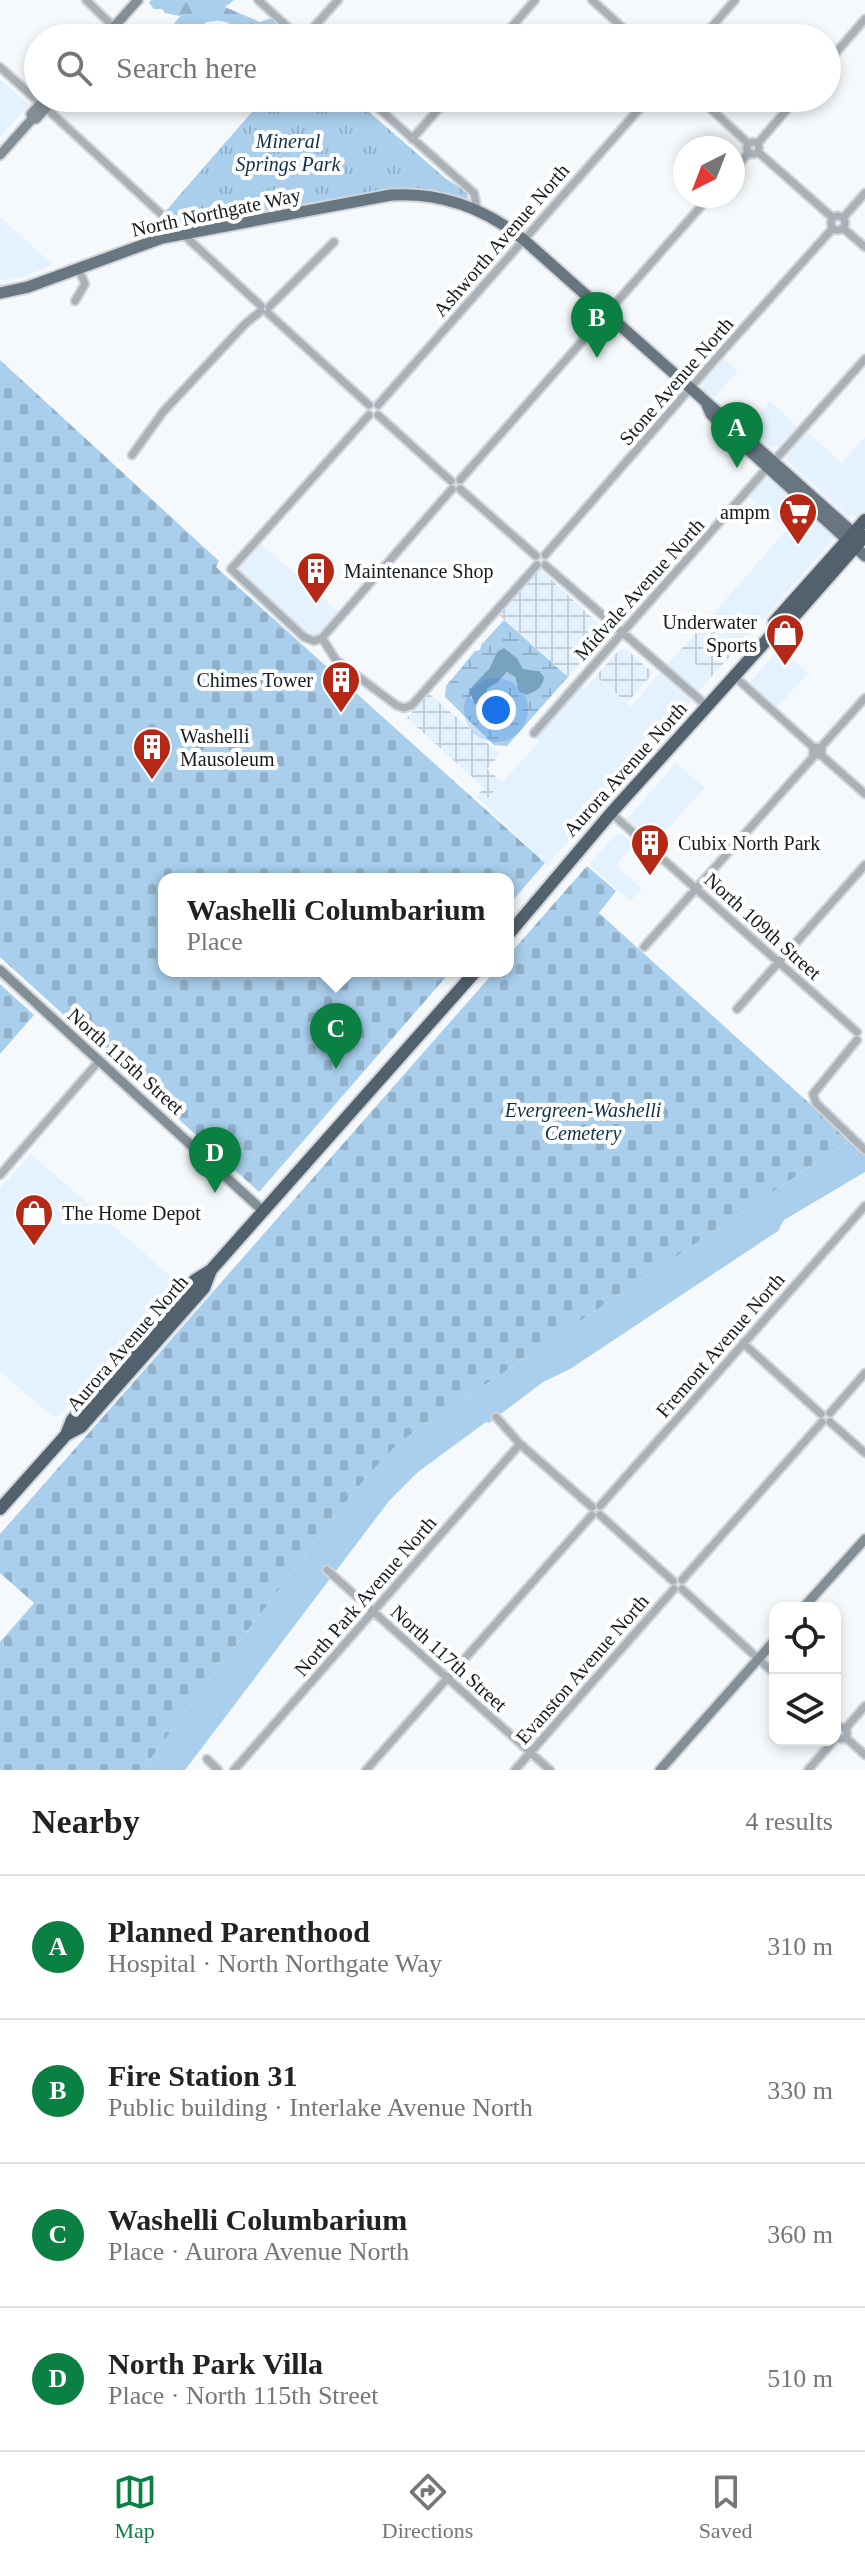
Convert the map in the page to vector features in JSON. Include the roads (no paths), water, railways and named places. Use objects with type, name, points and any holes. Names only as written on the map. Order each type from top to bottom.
[{"type":"highway","name":"Aurora Avenue North","points":[[514,928],[611,813],[774,632],[774,622],[859,542],[865,520]]},
{"type":"highway","name":"Aurora Avenue North","points":[[0,1509],[66,1435],[72,1420],[195,1280],[211,1270],[471,977]]},
{"type":"main road","name":"North Northgate Way","points":[[0,293],[28,287],[142,244],[391,195],[429,196],[477,209],[500,221],[523,239],[707,405],[711,414],[859,542]]},
{"type":"street","points":[[86,0],[111,24]]},
{"type":"street","points":[[117,24],[138,0]]},
{"type":"street","points":[[258,0],[286,24]]},
{"type":"street","points":[[315,24],[338,0]]},
{"type":"street","points":[[514,24],[535,0]]},
{"type":"street","points":[[592,0],[619,24]]},
{"type":"street","points":[[714,24],[735,0]]},
{"type":"street","points":[[841,47],[865,19]]},
{"type":"street","points":[[0,67],[24,87]]},
{"type":"street","points":[[0,155],[32,119],[33,112]]},
{"type":"street","points":[[53,112],[182,234],[373,405],[367,410],[707,706]]},
{"type":"street","points":[[382,112],[474,193],[477,209]]},
{"type":"street","points":[[412,139],[436,112]]},
{"type":"street","name":"Ashworth Avenue North","points":[[373,405],[636,112]]},
{"type":"street","points":[[714,112],[833,218]]},
{"type":"street","points":[[745,157],[785,112]]},
{"type":"street","points":[[843,218],[865,193]]},
{"type":"street","points":[[373,415],[231,569],[304,637],[314,641],[322,638],[699,208]]},
{"type":"street","points":[[833,218],[843,218]]},
{"type":"street","points":[[833,218],[833,228],[843,228]]},
{"type":"street","points":[[843,218],[843,228]]},
{"type":"street","name":"Stone Avenue North","points":[[322,638],[336,660],[384,697],[404,708],[412,705],[833,228]]},
{"type":"street","points":[[843,228],[865,247]]},
{"type":"street","points":[[132,455],[163,412],[245,324],[265,309],[334,242]]},
{"type":"street","points":[[75,301],[85,284],[78,267]]},
{"type":"street","name":"Midvale Avenue North","points":[[534,733],[865,359]]},
{"type":"street","points":[[734,676],[865,794]]},
{"type":"street","points":[[644,947],[865,698]]},
{"type":"street","name":"North 109th Street","points":[[611,813],[861,1036]]},
{"type":"street","points":[[737,1009],[865,865]]},
{"type":"street","name":"North 115th Street","points":[[0,970],[263,1211]]},
{"type":"street","points":[[861,1036],[813,1094],[816,1103],[865,1150]]},
{"type":"street","points":[[0,1175],[99,1061]]},
{"type":"street","name":"Fremont Avenue North","points":[[366,1770],[865,1206]]},
{"type":"street","points":[[743,1343],[865,1453]]},
{"type":"street","name":"Evanston Avenue North","points":[[515,1770],[865,1373]]},
{"type":"street","points":[[496,1417],[520,1444],[769,1669]]},
{"type":"street","name":"North Park Avenue North","points":[[234,1770],[520,1444]]},
{"type":"street","points":[[808,1602],[865,1539]]},
{"type":"street","name":"North 117th Street","points":[[327,1570],[550,1770]]},
{"type":"street","points":[[660,1770],[769,1647]]},
{"type":"street","points":[[841,1731],[865,1706]]},
{"type":"street","points":[[841,1733],[865,1755]]},
{"type":"street","points":[[808,1770],[828,1746]]},
{"type":"street","points":[[207,1759],[218,1770]]},
{"type":"place","name":"Fire Station 31","points":[[597,358]]},
{"type":"place","name":"Planned Parenthood","points":[[737,468]]},
{"type":"place","name":"ampm","points":[[798,546]]},
{"type":"place","name":"Maintenance Shop","points":[[316,605]]},
{"type":"place","name":"Underwater Sports","points":[[785,667]]},
{"type":"place","name":"Chimes Tower","points":[[341,714]]},
{"type":"place","name":"Washelli Mausoleum","points":[[152,781]]},
{"type":"place","name":"Cubix North Park","points":[[650,877]]},
{"type":"place","name":"Washelli Columbarium","points":[[336,1069]]},
{"type":"place","name":"North Park Villa","points":[[215,1193]]},
{"type":"place","name":"The Home Depot","points":[[34,1247]]},
{"type":"park label","name":"Mineral Springs Park","points":[[288,152]]},
{"type":"park label","name":"Evergreen-Washelli Cemetery","points":[[583,1122]]}]
